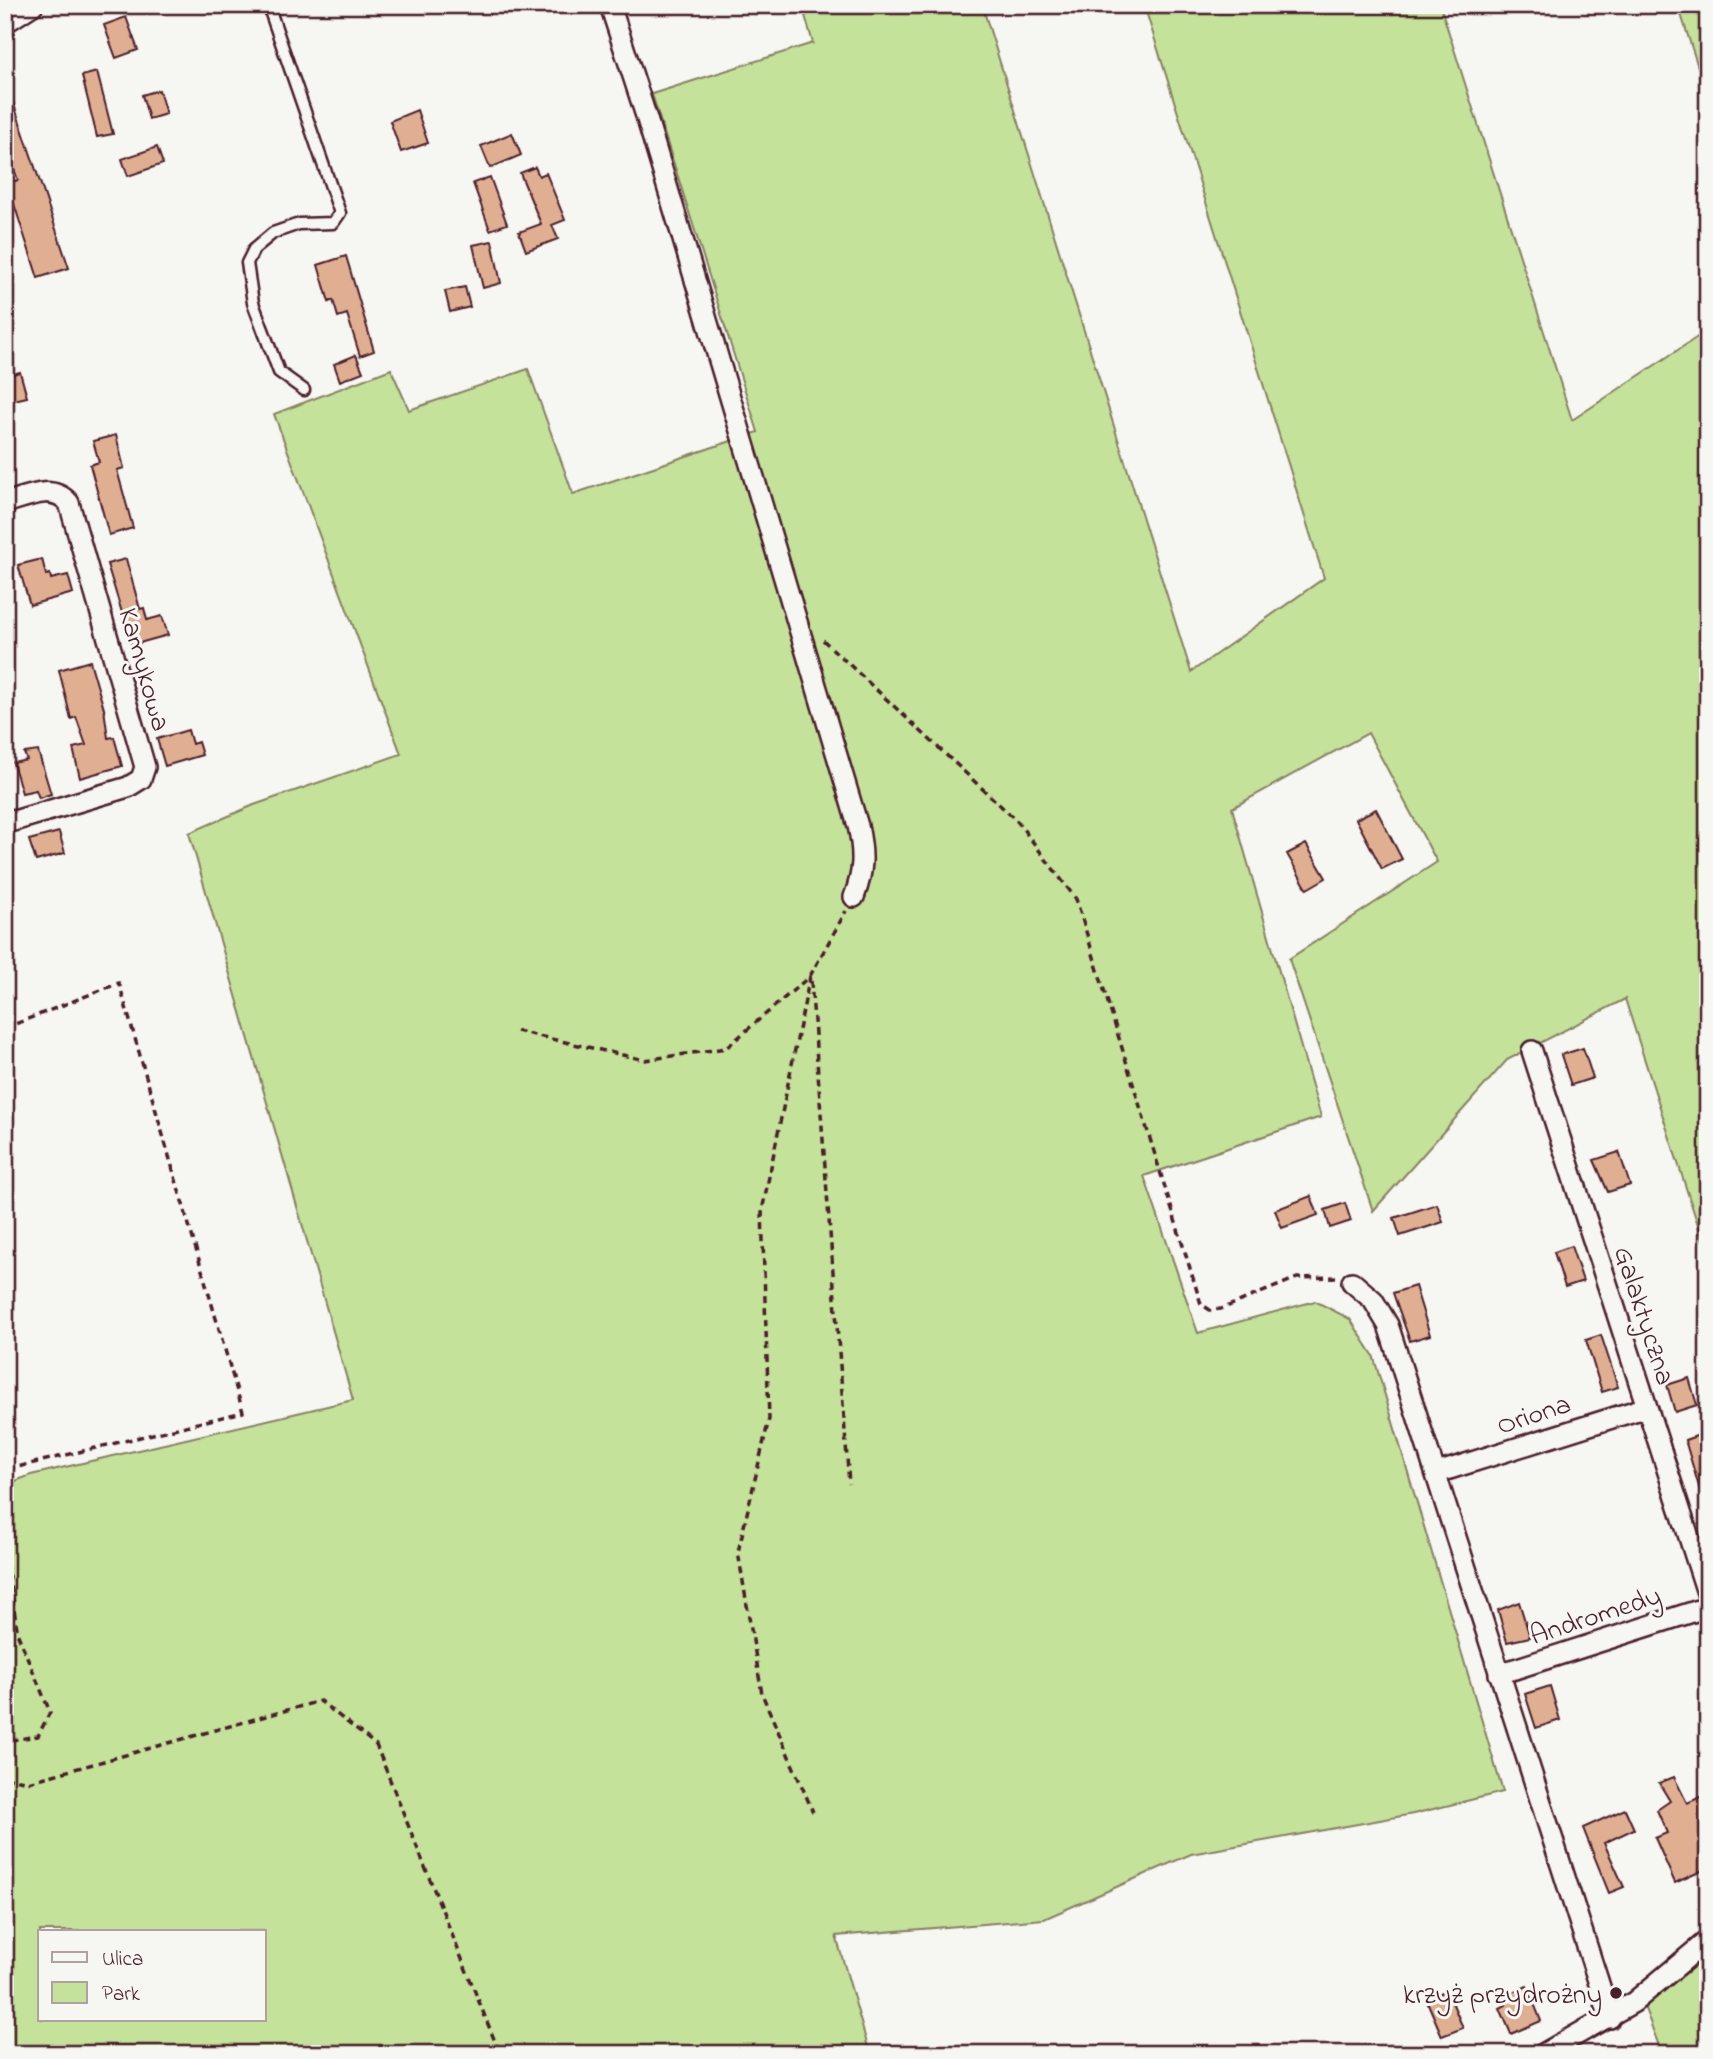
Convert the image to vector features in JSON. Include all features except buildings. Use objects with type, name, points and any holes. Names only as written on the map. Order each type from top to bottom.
[{"type":"street","points":[[5,23],[33,5]]},
{"type":"street","points":[[610,5],[796,615],[864,853],[862,876],[854,897]]},
{"type":"street","name":"Kamykowa","points":[[5,503],[49,491],[61,494],[69,503],[145,767],[141,779],[128,787],[14,821],[5,818]]},
{"type":"street","name":"Galaktyczna","points":[[1532,1051],[1708,1595]]},
{"type":"street","points":[[1345,1280],[1373,1300],[1388,1325],[1610,2018]]},
{"type":"street","name":"Oriona","points":[[1437,1473],[1647,1407]]},
{"type":"street","name":"Andromedy","points":[[1499,1674],[1708,1607]]},
{"type":"street","points":[[1543,2054],[1610,2018],[1660,1982],[1708,1940]]},
{"type":"lane","points":[[268,5],[340,213],[333,223],[299,224],[273,233],[254,250],[247,263],[253,303],[279,372],[304,390]]},
{"type":"path","points":[[796,615],[1017,821],[1076,899],[1201,1304],[1210,1310],[1221,1309],[1297,1278],[1345,1280]]},
{"type":"path","points":[[813,1812],[762,1694],[737,1552],[769,1419],[762,1211],[810,976],[854,897]]},
{"type":"path","points":[[516,1031],[645,1060],[726,1048],[810,976]]},
{"type":"path","points":[[810,976],[849,1484]]},
{"type":"path","points":[[5,1028],[119,983],[243,1412],[5,1470]]},
{"type":"path","points":[[1708,1028],[1704,1032],[1704,1047],[1708,1058]]},
{"type":"path","points":[[5,1551],[18,1635],[50,1712],[38,1735],[5,1741]]},
{"type":"path","points":[[5,1777],[28,1782],[320,1700],[376,1745],[500,2054]]},
{"type":"green space","points":[[802,5],[982,5],[1191,672],[1324,578],[1144,5],[1440,5],[1572,420],[1708,330],[1708,1256],[1625,999],[1507,1060],[1373,1211],[1289,959],[1437,862],[1368,733],[1232,808],[1321,1117],[1144,1176],[1198,1333],[1315,1301],[1350,1319],[1373,1355],[1503,1792],[1413,1814],[1191,1854],[1044,1919],[836,1936],[870,2054],[5,2054],[5,1485],[31,1475],[353,1400],[189,833],[254,805],[401,754],[274,414],[391,369],[409,410],[528,369],[573,494],[758,432],[652,94],[813,43]]},
{"type":"green space","points":[[1678,5],[1708,5],[1708,98]]},
{"type":"green space","points":[[1708,1956],[1708,2054],[1662,2054],[1644,2006]]},
{"type":"place","name":"krzyż przydrożny","points":[[1616,1993]]}]
